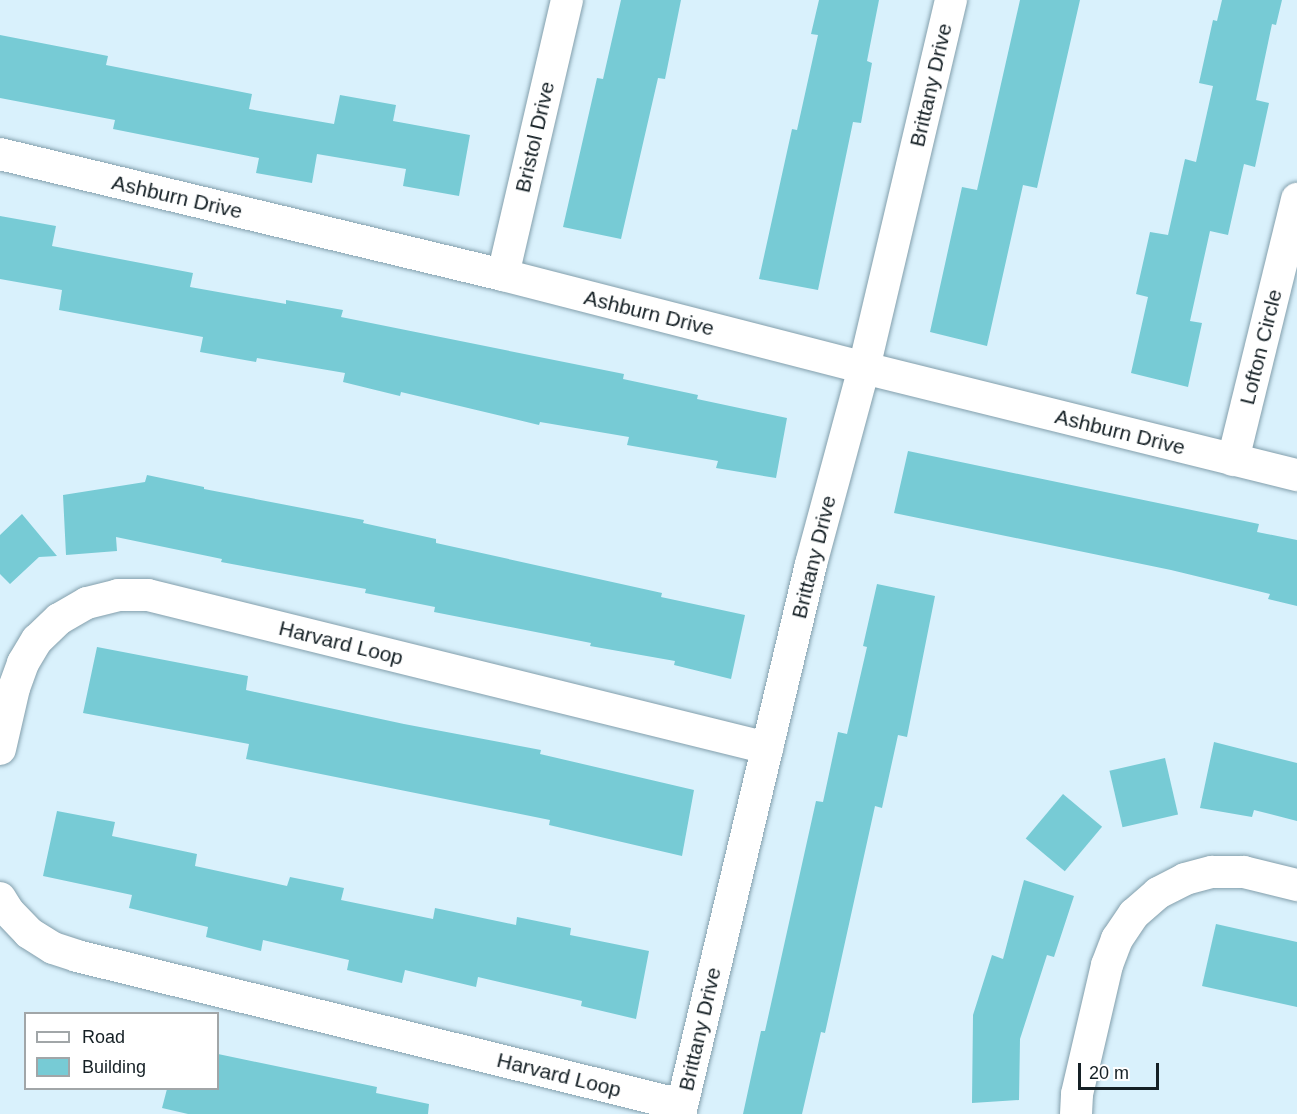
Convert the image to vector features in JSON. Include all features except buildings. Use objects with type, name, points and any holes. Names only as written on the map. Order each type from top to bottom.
[{"type":"street","name":"Bristol Drive","points":[[503,275],[567,0]]},
{"type":"street","name":"Brittany Drive","points":[[681,1110],[811,564],[864,368],[951,0]]},
{"type":"street","name":"Ashburn Drive","points":[[0,154],[503,275],[864,368],[1297,475]]},
{"type":"street","name":"Lofton Circle","points":[[1233,460],[1297,200]]},
{"type":"street","name":"Harvard Loop","points":[[0,749],[14,688],[23,663],[37,640],[59,619],[87,603],[118,595],[148,595],[767,748]]},
{"type":"street","points":[[1076,1114],[1077,1094],[1107,965],[1117,939],[1134,914],[1158,893],[1185,879],[1212,872],[1244,872],[1297,885]]},
{"type":"street","name":"Harvard Loop","points":[[0,898],[8,911],[29,933],[53,948],[77,956],[681,1110]]}]
